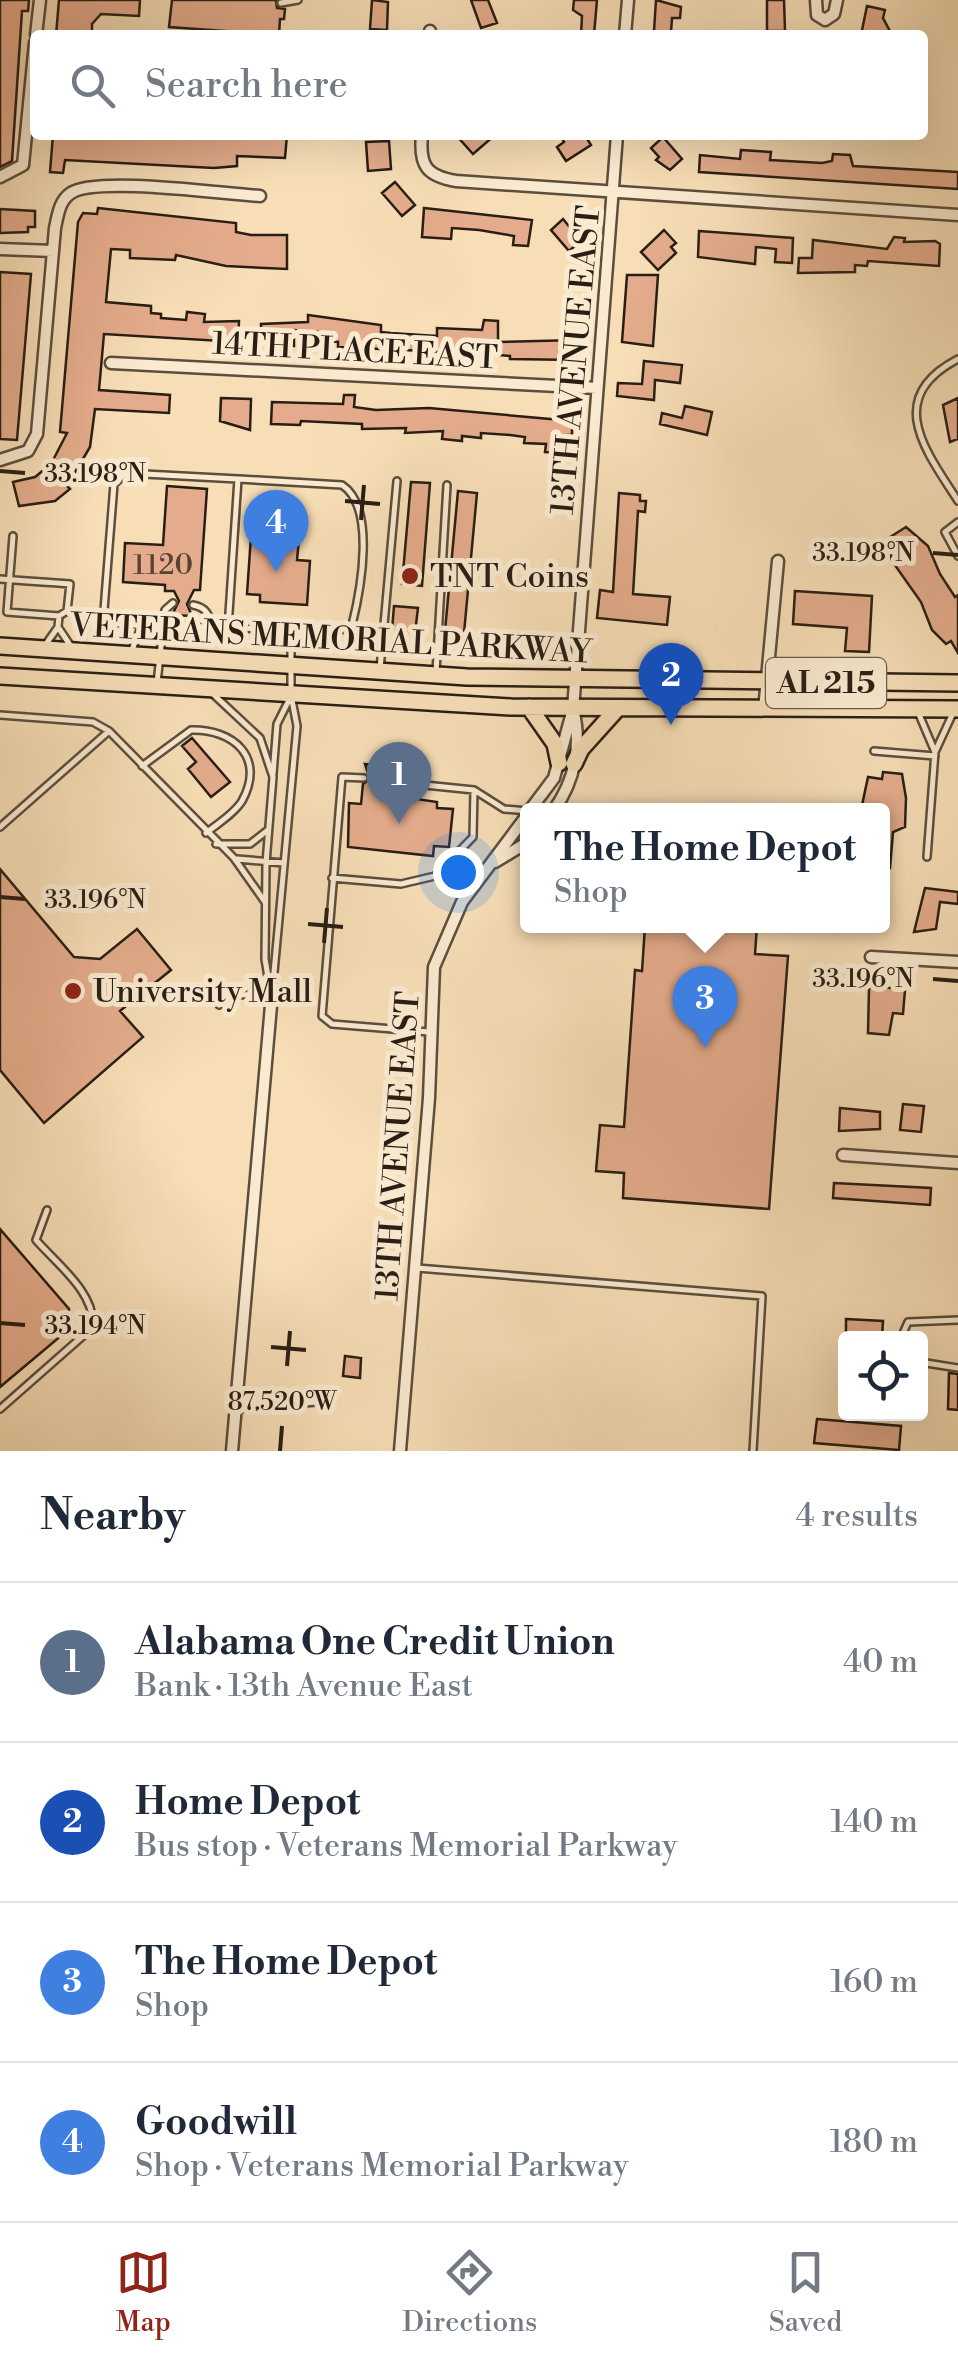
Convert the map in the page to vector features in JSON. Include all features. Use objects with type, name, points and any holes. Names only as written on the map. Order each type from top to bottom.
[{"type":"main road","name":"VETERANS MEMORIAL PARKWAY","points":[[0,646],[435,675],[766,684],[958,683]]},
{"type":"main road","name":"VETERANS MEMORIAL PARKWAY","points":[[0,676],[529,708],[957,709]]},
{"type":"main road","points":[[529,708],[567,763],[617,709]]},
{"type":"street","points":[[37,30],[40,0]]},
{"type":"street","points":[[626,30],[628,0]]},
{"type":"street","points":[[816,0],[817,15],[825,20],[834,14],[837,0]]},
{"type":"street","points":[[0,177],[22,165],[30,90]]},
{"type":"street","points":[[422,140],[422,164],[426,171],[456,181],[958,215]]},
{"type":"street","name":"13TH AVENUE EAST","points":[[556,803],[567,763],[573,709],[617,140]]},
{"type":"street","points":[[0,460],[28,451],[37,434],[59,210],[74,191],[108,186],[260,196]]},
{"type":"street","points":[[0,250],[53,251]]},
{"type":"street","name":"14TH PLACE EAST","points":[[111,362],[597,388]]},
{"type":"street","points":[[764,710],[778,561]]},
{"type":"street","name":"13TH AVENUE EAST","points":[[535,803],[567,763]]},
{"type":"street","name":"13TH AVENUE EAST","points":[[400,1451],[438,952],[462,902],[520,821]]},
{"type":"street","name":"13TH AVENUE EAST","points":[[494,862],[520,847]]},
{"type":"street","points":[[871,957],[958,962]]},
{"type":"street","points":[[232,1451],[272,994]]},
{"type":"street","points":[[843,1155],[958,1163]]},
{"type":"lane","points":[[281,3],[298,0]]},
{"type":"lane","points":[[958,359],[929,382],[915,411],[920,442],[958,502]]},
{"type":"lane","points":[[126,473],[238,479],[342,485],[354,492],[363,511],[358,599],[352,625],[341,630],[291,631],[120,623],[104,610],[114,484],[126,473]]},
{"type":"lane","points":[[228,628],[238,479]]},
{"type":"lane","points":[[379,672],[396,481]]},
{"type":"lane","points":[[435,675],[448,485]]},
{"type":"lane","points":[[958,522],[945,532],[958,556]]},
{"type":"lane","points":[[0,579],[9,580],[48,582],[70,584],[67,611],[58,616],[7,612],[9,580],[14,536]]},
{"type":"lane","points":[[30,581],[30,590]]},
{"type":"lane","points":[[48,582],[48,592]]},
{"type":"lane","points":[[27,613],[28,603]]},
{"type":"lane","points":[[156,686],[164,610],[173,603]]},
{"type":"lane","points":[[45,615],[46,604]]},
{"type":"lane","points":[[193,604],[202,607],[211,618],[211,627]]},
{"type":"lane","points":[[58,616],[58,627],[74,651]]},
{"type":"lane","points":[[129,655],[143,623]]},
{"type":"lane","points":[[42,649],[58,627]]},
{"type":"lane","points":[[272,994],[297,726],[291,696],[291,631]]},
{"type":"lane","points":[[206,689],[249,723],[260,738],[273,777]]},
{"type":"lane","points":[[272,994],[265,960],[268,830],[278,724],[291,696]]},
{"type":"lane","points":[[916,709],[935,754]]},
{"type":"lane","points":[[926,857],[935,754],[957,709]]},
{"type":"lane","points":[[0,715],[92,722],[109,732],[234,858],[265,902]]},
{"type":"lane","points":[[142,766],[190,730],[228,734],[242,748],[249,764],[244,796],[206,834]]},
{"type":"lane","points":[[0,826],[109,732]]},
{"type":"lane","points":[[874,751],[935,754]]},
{"type":"lane","points":[[364,778],[342,777],[322,1016],[332,1024],[432,1032]]},
{"type":"lane","points":[[404,783],[474,790],[504,809],[520,811]]},
{"type":"lane","points":[[332,878],[401,884],[435,876],[473,837],[474,790]]},
{"type":"lane","points":[[216,844],[250,844],[268,830]]},
{"type":"lane","points":[[234,858],[284,863]]},
{"type":"lane","points":[[219,1006],[232,995],[272,994]]},
{"type":"lane","points":[[0,1409],[92,1328],[94,1316],[88,1301],[36,1240],[47,1210]]},
{"type":"lane","points":[[414,1268],[762,1296],[753,1451]]},
{"type":"lane","points":[[904,1331],[908,1322],[958,1320]]},
{"type":"lane","points":[[928,1363],[958,1368]]},
{"type":"lane","points":[[236,1409],[316,1402]]},
{"type":"building","points":[[0,0],[29,0],[28,11],[22,11],[12,161],[0,167]]},
{"type":"building","points":[[59,0],[140,0],[139,16],[101,14],[92,30],[56,30]]},
{"type":"building","points":[[172,0],[276,0],[277,8],[285,9],[279,30],[169,27]]},
{"type":"building","points":[[372,0],[388,2],[387,30],[370,29]]},
{"type":"building","points":[[471,0],[488,0],[497,23],[481,28]]},
{"type":"building","points":[[574,0],[597,0],[594,30],[581,30],[582,16],[573,10]]},
{"type":"building","points":[[656,0],[681,7],[680,18],[672,18],[671,30],[654,30]]},
{"type":"building","points":[[767,0],[784,0],[785,30],[767,30]]},
{"type":"building","points":[[867,6],[885,10],[883,18],[889,30],[862,30]]},
{"type":"building","points":[[53,140],[287,140],[285,158],[237,156],[237,166],[65,160],[63,173],[50,172]]},
{"type":"building","points":[[460,140],[489,140],[473,154]]},
{"type":"building","points":[[588,140],[591,145],[566,161],[557,147],[564,142]]},
{"type":"building","points":[[666,140],[682,159],[670,170],[656,160],[659,157],[651,148]]},
{"type":"building","points":[[389,141],[391,169],[368,171],[366,142]]},
{"type":"building","points":[[741,150],[771,152],[770,160],[822,163],[832,161],[833,154],[850,155],[853,166],[958,172],[958,189],[699,172],[700,155],[740,159]]},
{"type":"building","points":[[395,182],[415,205],[402,216],[382,193]]},
{"type":"building","points":[[98,208],[236,223],[236,232],[251,235],[287,235],[287,269],[226,266],[176,255],[175,260],[130,258],[130,250],[111,249],[106,302],[151,306],[151,313],[161,314],[161,318],[186,320],[187,312],[205,314],[204,322],[239,321],[238,342],[104,334],[99,390],[170,395],[169,413],[95,409],[90,447],[67,486],[70,489],[55,501],[19,506],[13,482],[35,477],[51,464],[67,433],[60,432],[78,222],[83,213],[97,214]]},
{"type":"building","points":[[424,208],[532,220],[528,246],[513,245],[514,236],[479,230],[452,228],[451,239],[422,237]]},
{"type":"building","points":[[0,209],[35,211],[35,227],[28,227],[28,232],[0,233]]},
{"type":"building","points":[[563,219],[581,241],[569,251],[551,230]]},
{"type":"building","points":[[664,230],[676,243],[671,247],[676,253],[658,270],[641,252]]},
{"type":"building","points":[[699,231],[793,238],[792,263],[775,262],[776,249],[756,247],[755,264],[698,257]]},
{"type":"building","points":[[894,237],[905,238],[904,242],[940,244],[939,266],[868,261],[867,266],[855,265],[855,272],[798,273],[799,258],[812,258],[813,240],[887,249]]},
{"type":"building","points":[[0,272],[31,274],[17,440],[0,439]]},
{"type":"building","points":[[627,275],[658,275],[653,346],[622,342]]},
{"type":"building","points":[[308,315],[381,325],[381,332],[437,336],[437,328],[482,330],[484,320],[498,321],[498,342],[577,340],[576,360],[510,359],[466,352],[465,358],[446,357],[447,352],[338,347],[338,342],[318,340],[319,332],[294,330],[294,346],[261,340],[261,324],[308,322]]},
{"type":"building","points":[[644,361],[682,365],[680,383],[655,380],[654,400],[617,396],[618,383],[642,384]]},
{"type":"building","points":[[344,395],[355,395],[354,407],[376,410],[429,408],[572,421],[572,435],[563,435],[563,453],[545,452],[546,444],[524,443],[525,437],[510,435],[481,433],[481,438],[462,436],[462,441],[442,439],[443,431],[405,433],[406,428],[362,429],[362,424],[301,421],[300,425],[271,424],[272,402],[343,404]]},
{"type":"building","points":[[221,398],[251,399],[250,430],[220,421]]},
{"type":"building","points":[[958,398],[958,439],[950,442],[943,405]]},
{"type":"building","points":[[685,406],[712,412],[707,435],[660,424],[662,413],[682,418]]},
{"type":"building","points":[[411,482],[430,483],[422,586],[402,584]]},
{"type":"building","points":[[167,486],[207,489],[200,590],[194,590],[187,604],[192,616],[172,615],[179,601],[174,591],[165,591],[165,585],[123,582],[125,543],[163,545]]},
{"type":"building","points":[[458,491],[477,493],[464,633],[445,631]]},
{"type":"building","points":[[619,493],[640,495],[640,501],[646,501],[645,512],[638,511],[633,594],[670,597],[667,625],[597,618],[600,590],[613,592]]},
{"type":"building","points":[[906,527],[928,546],[940,574],[955,597],[958,595],[958,653],[951,641],[946,644],[932,630],[921,602],[892,561],[887,539]]},
{"type":"building","points":[[251,536],[299,539],[297,560],[310,561],[307,605],[260,602],[260,595],[247,594]]},
{"type":"building","points":[[795,591],[872,596],[869,652],[845,651],[847,628],[793,624]]},
{"type":"building","points":[[394,606],[418,608],[415,633],[392,630]]},
{"type":"building","points":[[192,738],[230,782],[211,797],[188,769],[196,762],[182,746]]},
{"type":"building","points":[[365,764],[406,768],[399,783],[403,797],[437,802],[437,808],[453,809],[449,847],[434,846],[433,856],[348,847],[349,803],[361,804],[363,784],[370,779]]},
{"type":"building","points":[[883,772],[902,774],[906,798],[905,827],[893,832],[890,868],[890,803],[862,803],[868,777],[882,779]]},
{"type":"building","name":"University Mall","points":[[0,869],[74,957],[100,959],[137,929],[171,970],[120,1011],[143,1037],[44,1123],[0,1070]]},
{"type":"building","points":[[925,888],[958,892],[958,904],[940,902],[936,929],[914,932]]},
{"type":"building","points":[[645,933],[756,933],[755,954],[788,956],[769,1209],[623,1198],[624,1173],[596,1171],[600,1125],[624,1127],[635,970],[642,971]]},
{"type":"building","points":[[869,988],[905,990],[903,1014],[893,1013],[889,1035],[868,1033]]},
{"type":"building","points":[[903,1104],[924,1106],[921,1132],[900,1130]]},
{"type":"building","points":[[840,1108],[880,1112],[880,1129],[839,1131]]},
{"type":"building","points":[[834,1183],[931,1188],[930,1205],[833,1198]]},
{"type":"building","points":[[0,1229],[69,1309],[68,1330],[0,1387]]},
{"type":"building","points":[[846,1319],[883,1321],[882,1331],[846,1331]]},
{"type":"building","points":[[345,1356],[361,1358],[360,1378],[343,1376]]},
{"type":"building","points":[[949,1373],[958,1374],[958,1410],[948,1409]]},
{"type":"building","points":[[817,1419],[901,1426],[899,1450],[814,1443]]},
{"type":"place","name":"Goodwill","points":[[276,572]]},
{"type":"place","name":"TNT Coins","points":[[410,576]]},
{"type":"place","name":"Home Depot","points":[[671,725]]},
{"type":"place","name":"Alabama One Credit Union","points":[[399,824]]},
{"type":"place","name":"University Mall","points":[[73,991]]},
{"type":"place","name":"The Home Depot","points":[[705,1048]]}]
